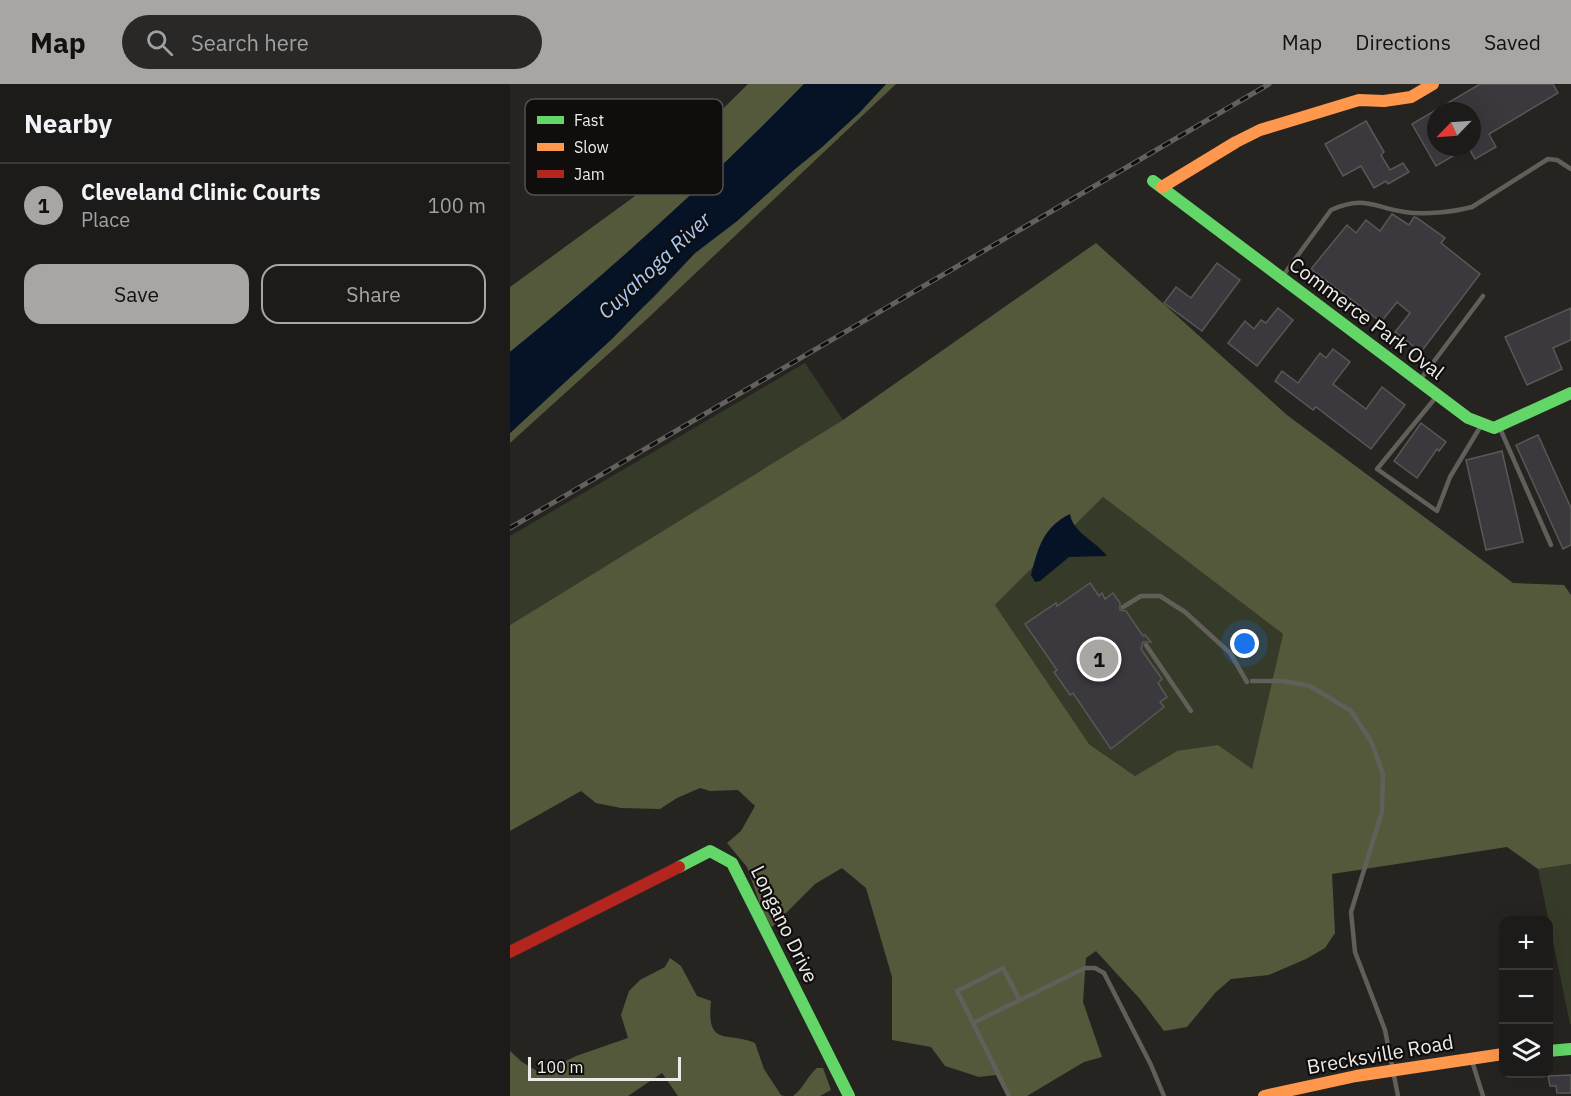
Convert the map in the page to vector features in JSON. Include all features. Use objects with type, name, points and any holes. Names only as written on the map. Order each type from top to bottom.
[{"type":"street","name":"Commerce Park Oval","points":[[1433,84],[1411,97],[1384,101],[1359,100],[1260,130],[1158,184],[1437,396],[1468,418],[1494,428],[1499,426]]},
{"type":"street","points":[[1499,426],[1571,393]]},
{"type":"street","name":"Longano Drive","points":[[510,952],[710,851],[732,863],[849,1096]]},
{"type":"street","points":[[1553,1051],[1571,1049]]},
{"type":"street","name":"Brecksville Road","points":[[1264,1096],[1314,1090],[1393,1070],[1499,1054]]},
{"type":"lane","points":[[1282,278],[1332,210],[1342,205],[1356,201],[1407,213],[1458,211],[1472,207],[1548,159],[1557,160],[1571,169]]},
{"type":"lane","points":[[1419,382],[1483,296]]},
{"type":"lane","points":[[1437,396],[1377,468],[1437,511],[1449,477],[1482,424]]},
{"type":"lane","points":[[1499,426],[1551,545]]},
{"type":"lane","points":[[1123,607],[1141,596],[1160,596],[1185,612],[1223,646],[1250,682],[1283,681],[1310,686],[1351,711],[1371,741],[1383,774],[1382,812],[1351,912],[1355,952],[1385,1030],[1398,1096]]},
{"type":"lane","points":[[1146,645],[1191,711]]},
{"type":"lane","points":[[1009,1096],[957,991],[1003,968],[1019,999]]},
{"type":"lane","points":[[973,1023],[1085,968],[1095,968],[1104,973],[1151,1065],[1164,1096]]},
{"type":"lane","points":[[1471,1058],[1484,1096]]},
{"type":"green space","points":[[748,84],[804,84],[723,164],[723,109]]},
{"type":"green space","points":[[886,84],[896,84],[647,319],[510,443],[510,433],[654,297],[695,253],[737,221],[822,147]]},
{"type":"green space","points":[[690,195],[510,352],[510,287],[635,196]]},
{"type":"green space","points":[[1096,243],[1287,415],[1513,583],[1564,585],[1571,595],[1571,864],[1538,869],[1507,847],[1332,874],[1335,933],[1325,948],[1269,975],[1231,979],[1215,993],[1187,1027],[1164,1031],[1140,999],[1096,951],[1086,958],[1083,1002],[1102,1057],[1084,1062],[1027,1096],[1007,1096],[996,1075],[979,1077],[945,1066],[931,1047],[892,1040],[892,977],[866,888],[842,868],[815,884],[772,927],[763,913],[747,867],[727,843],[741,831],[755,806],[738,790],[710,791],[700,788],[677,798],[660,809],[621,808],[596,803],[581,791],[510,831],[510,625],[843,420]],"holes":[[[1103,497],[1283,634],[1252,769],[1218,745],[1177,751],[1135,776],[1089,744],[995,605]]]},
{"type":"green space","points":[[805,363],[843,420],[510,625],[510,536]]},
{"type":"green space","points":[[1103,497],[1283,634],[1252,769],[1177,751],[1135,776],[1088,743],[995,605]]},
{"type":"green space","points":[[1571,864],[1571,1024],[1553,942],[1553,916],[1548,916],[1538,869]]},
{"type":"green space","points":[[670,958],[681,966],[697,996],[711,1001],[710,1016],[715,1032],[755,1043],[764,1069],[781,1095],[784,1096],[678,1096],[662,1073],[628,1096],[510,1096],[510,1051],[537,1071],[628,1038],[621,1015],[629,991],[640,980],[665,967]]},
{"type":"green space","points":[[817,1068],[823,1068],[831,1090],[820,1096],[793,1096],[810,1075]]},
{"type":"water","name":"Cuyahoga River","points":[[804,84],[886,84],[822,147],[737,221],[695,253],[613,338],[510,433],[510,352],[690,195],[723,195],[723,164]]},
{"type":"water","points":[[1070,514],[1080,532],[1107,556],[1069,557],[1040,581],[1035,582],[1031,575],[1043,539],[1054,525]]},
{"type":"building","points":[[1480,84],[1553,84],[1558,93],[1489,134],[1496,147],[1481,156],[1481,102],[1449,102]]},
{"type":"building","points":[[1427,115],[1427,150],[1412,124]]},
{"type":"building","points":[[1366,121],[1384,152],[1381,155],[1390,170],[1403,163],[1409,172],[1388,184],[1386,181],[1374,188],[1361,166],[1343,176],[1325,144]]},
{"type":"building","points":[[1430,156],[1453,156],[1436,166]]},
{"type":"building","points":[[1392,214],[1409,225],[1414,217],[1417,218],[1445,238],[1441,243],[1480,274],[1421,352],[1395,332],[1410,313],[1397,302],[1381,322],[1311,269],[1347,225],[1356,233],[1366,220],[1380,231]]},
{"type":"building","points":[[1217,263],[1240,280],[1202,331],[1164,303],[1176,287],[1191,298]]},
{"type":"building","points":[[1278,308],[1293,320],[1257,366],[1228,343],[1245,321],[1254,329],[1261,320],[1266,323]]},
{"type":"building","points":[[1571,308],[1571,340],[1553,348],[1562,369],[1527,385],[1505,337]]},
{"type":"building","points":[[1333,349],[1350,362],[1333,384],[1366,409],[1382,387],[1405,405],[1371,449],[1316,407],[1313,410],[1275,381],[1282,371],[1298,383],[1320,353],[1326,358]]},
{"type":"building","points":[[1421,423],[1446,442],[1439,451],[1437,449],[1417,478],[1394,461]]},
{"type":"building","points":[[1538,435],[1571,508],[1571,545],[1563,549],[1516,445]]},
{"type":"building","points":[[1502,451],[1523,542],[1486,550],[1466,460]]},
{"type":"building","points":[[1090,583],[1099,596],[1102,593],[1105,599],[1113,593],[1120,603],[1120,610],[1126,611],[1143,636],[1145,635],[1151,642],[1143,642],[1141,649],[1162,679],[1158,683],[1167,697],[1160,702],[1164,707],[1111,749],[1073,693],[1070,695],[1054,672],[1057,670],[1025,624],[1056,603],[1057,606]]},
{"type":"building","points":[[1571,1075],[1571,1093],[1557,1093],[1556,1086],[1550,1086],[1548,1078],[1553,1078],[1553,1076]]},
{"type":"railway","points":[[510,528],[1269,84]]},
{"type":"traffic: fast","points":[[1153,181],[1468,418],[1494,428],[1571,393]]},
{"type":"traffic: fast","points":[[679,867],[710,851],[732,863],[849,1096]]},
{"type":"traffic: fast","points":[[1553,1051],[1571,1049]]},
{"type":"traffic: slow","points":[[1162,187],[1260,130],[1359,100],[1384,101],[1411,97],[1433,84]]},
{"type":"traffic: slow","points":[[1264,1096],[1356,1076],[1499,1055]]},
{"type":"traffic: jam","points":[[510,952],[679,867]]},
{"type":"place","name":"Cleveland Clinic Courts","points":[[1099,659]]}]
